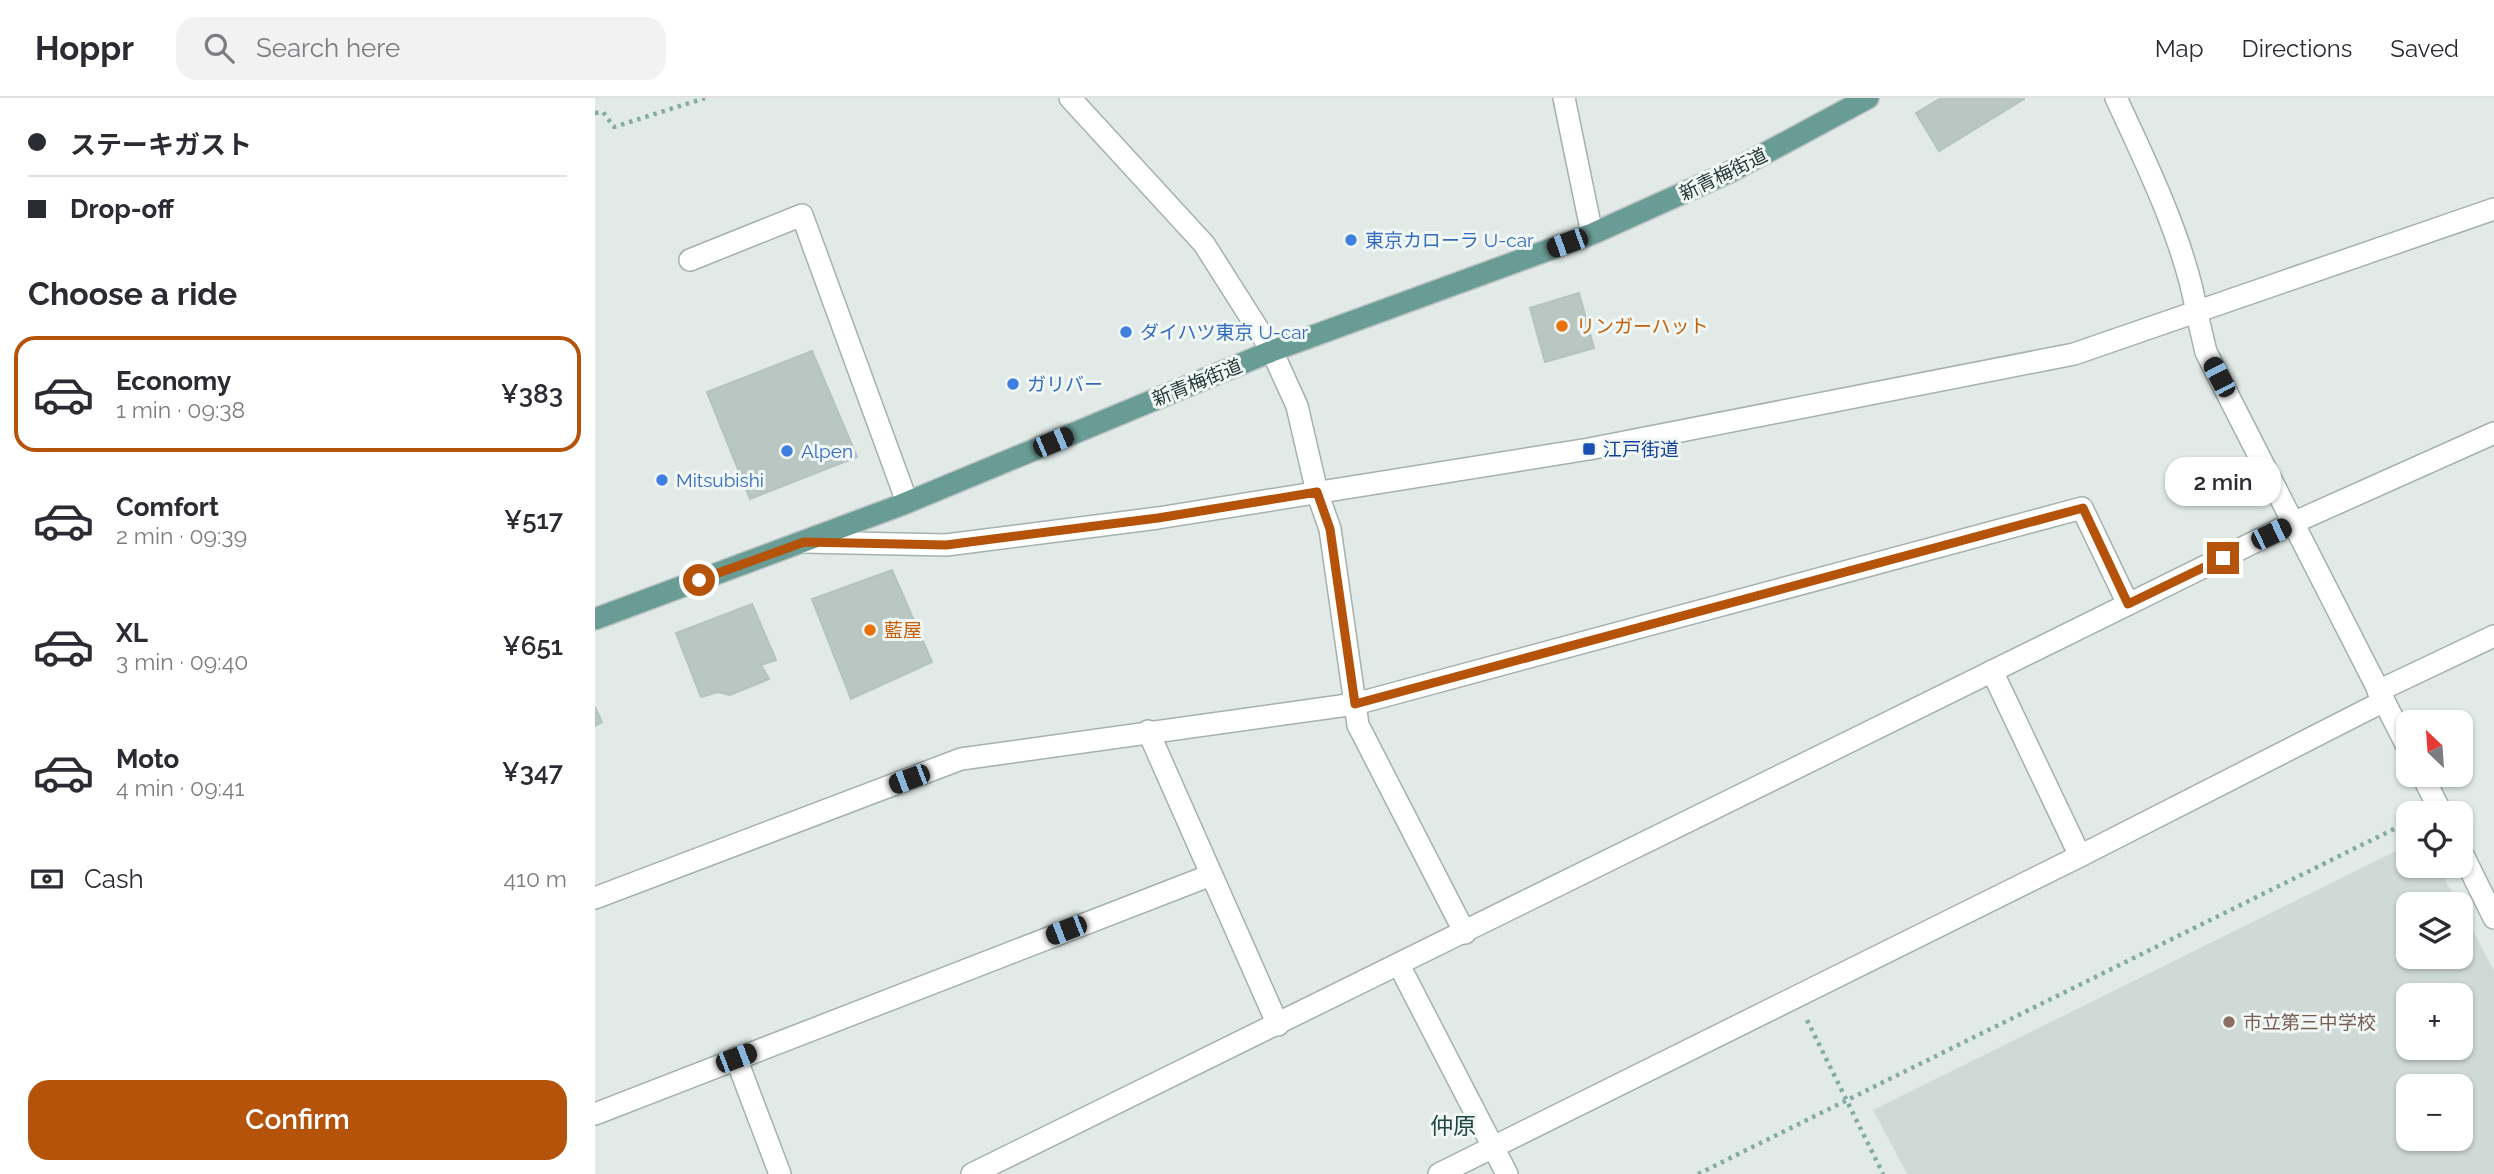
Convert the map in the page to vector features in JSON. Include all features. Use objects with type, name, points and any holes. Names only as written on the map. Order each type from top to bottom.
[{"type":"main road","name":"新青梅街道","points":[[595,619],[907,502],[1272,351],[1592,234],[1733,171],[1868,98]]},
{"type":"street","points":[[1070,98],[1204,244],[1272,351],[1297,406],[1317,492],[1330,529],[1358,725],[1465,933]]},
{"type":"street","points":[[1564,98],[1592,234]]},
{"type":"street","points":[[2116,98],[2178,247],[2193,290],[2206,352],[2295,522],[2396,725]]},
{"type":"street","points":[[804,542],[946,545],[1158,518],[1589,449],[2074,354],[2197,314],[2494,209]]},
{"type":"street","points":[[689,260],[802,215],[907,502]]},
{"type":"street","points":[[972,1174],[2295,522],[2494,433]]},
{"type":"street","points":[[595,898],[961,759],[1355,704],[2083,508],[2128,604]]},
{"type":"street","points":[[1439,1174],[2080,856],[2494,636]]},
{"type":"street","points":[[1992,671],[2080,856]]},
{"type":"street","points":[[1148,731],[1278,1025]]},
{"type":"street","points":[[2473,870],[2488,893],[2494,918]]},
{"type":"street","points":[[595,1114],[1210,875]]},
{"type":"street","points":[[1399,965],[1507,1174]]},
{"type":"street","points":[[736,1058],[780,1174]]},
{"type":"path","points":[[595,113],[603,112],[614,127],[705,98]]},
{"type":"path","points":[[1698,1174],[2396,828]]},
{"type":"path","points":[[1795,997],[1883,1174]]},
{"type":"shaded area","name":"市立第三中学校","points":[[2396,851],[2396,878],[2444,878],[2452,892],[2396,892],[2396,969],[2473,969],[2473,931],[2494,971],[2494,1174],[1907,1174],[1873,1110]]},
{"type":"building","points":[[1941,98],[2024,99],[1939,151],[1916,113]]},
{"type":"building","points":[[1579,293],[1594,348],[1545,362],[1530,308]]},
{"type":"building","points":[[812,351],[857,457],[750,499],[707,392]]},
{"type":"building","points":[[892,570],[932,662],[851,699],[812,599]]},
{"type":"building","points":[[752,604],[776,660],[761,665],[769,679],[730,695],[718,692],[701,697],[676,633]]},
{"type":"building","points":[[595,707],[602,722],[595,726]]},
{"type":"place","name":"東京カローラ U-car","points":[[1351,240]]},
{"type":"place","name":"リンガーハット","points":[[1562,326]]},
{"type":"place","name":"ダイハツ東京 U-car","points":[[1126,332]]},
{"type":"place","name":"ガリバー","points":[[1013,384]]},
{"type":"place","name":"江戸街道","points":[[1589,449]]},
{"type":"place","name":"Alpen","points":[[787,451]]},
{"type":"place","name":"Mitsubishi","points":[[662,480]]},
{"type":"place","name":"藍屋","points":[[870,630]]},
{"type":"place","name":"市立第三中学校","points":[[2229,1022]]},
{"type":"district","name":"仲原","points":[[1453,1126]]},
{"type":"route","points":[[699,580],[804,542],[946,545],[1158,518],[1317,492],[1330,529],[1355,704],[2083,508],[2128,604],[2223,558]]}]
